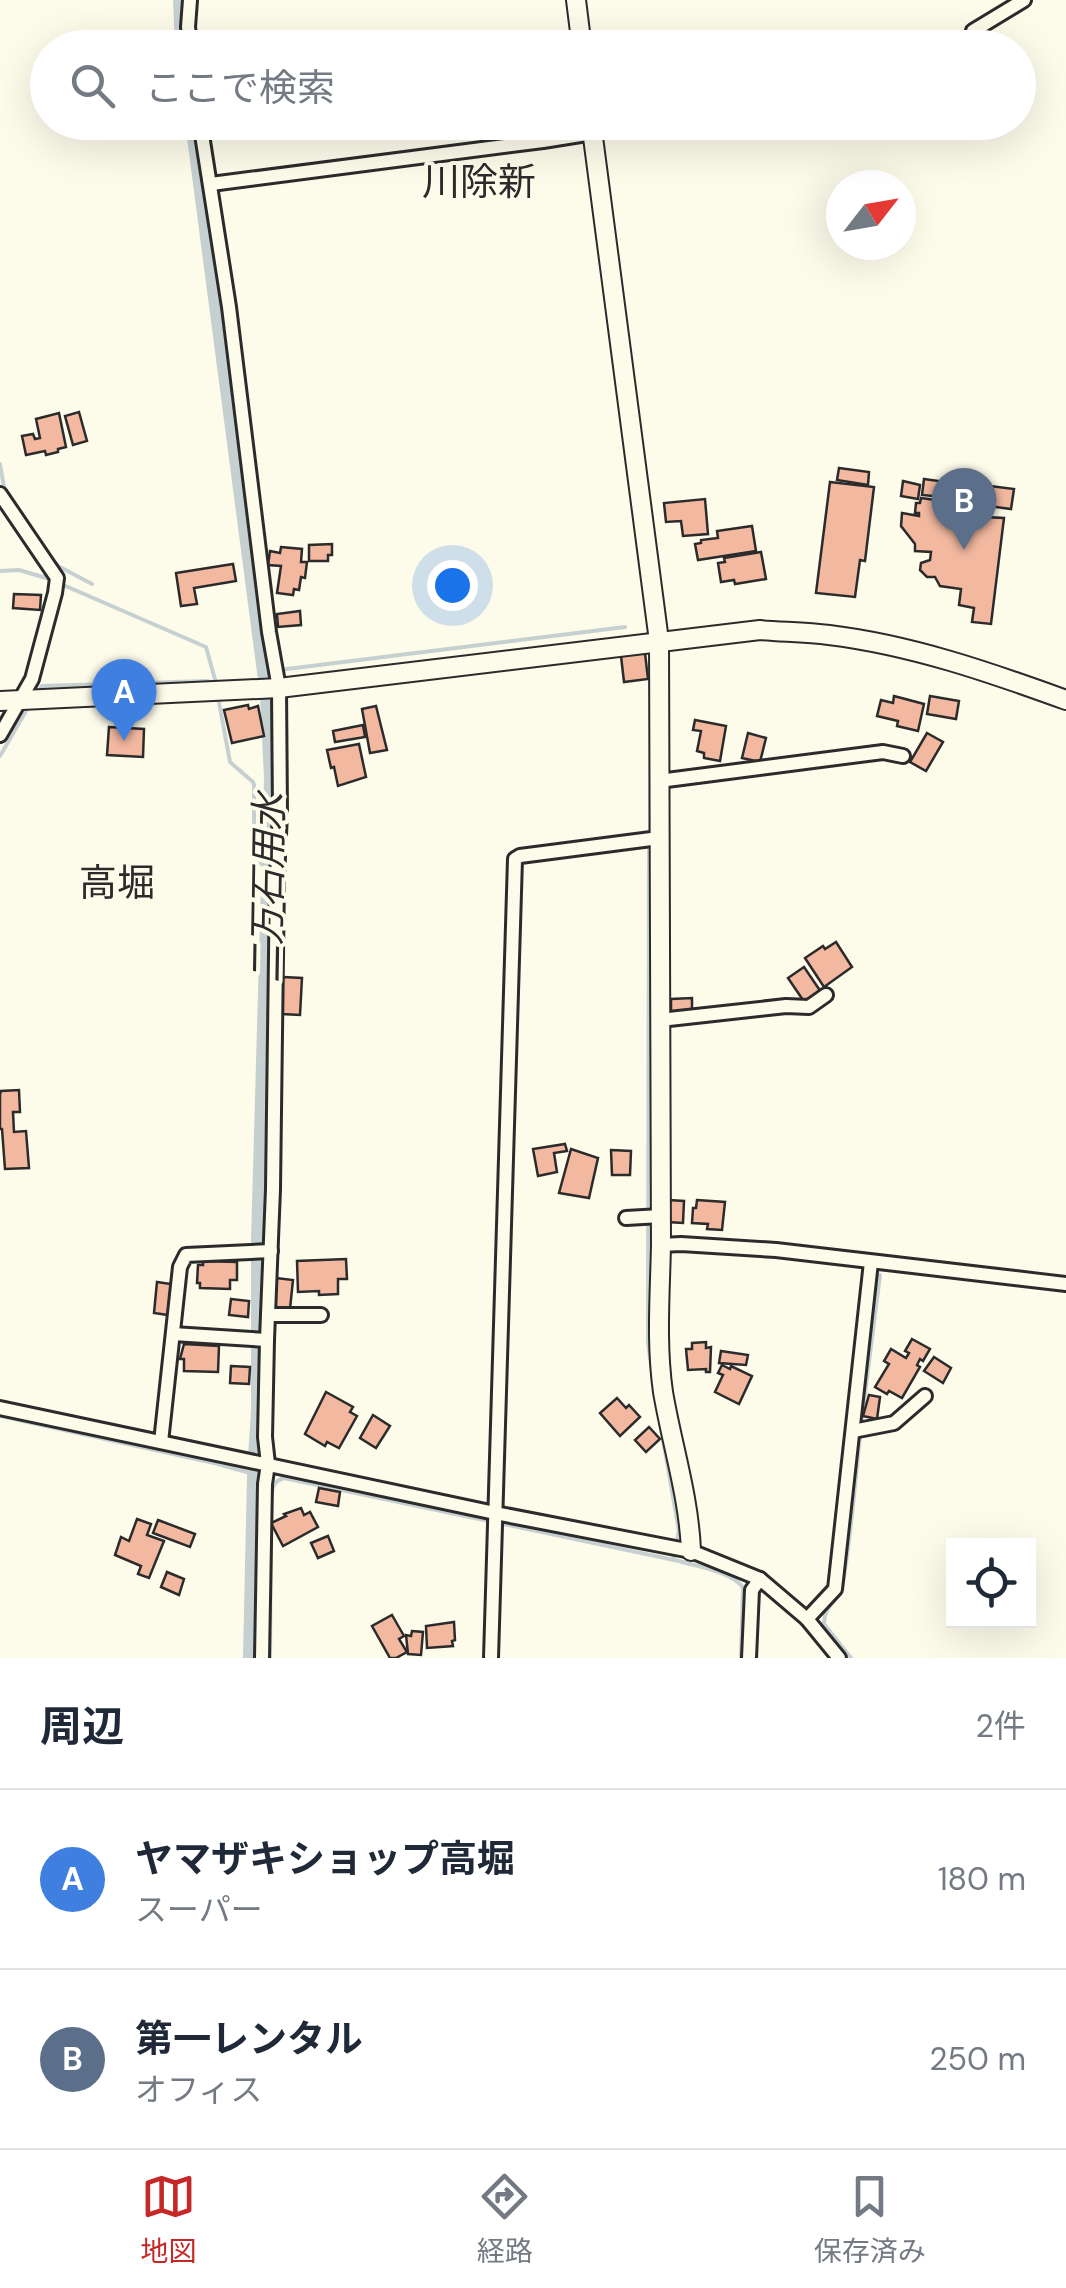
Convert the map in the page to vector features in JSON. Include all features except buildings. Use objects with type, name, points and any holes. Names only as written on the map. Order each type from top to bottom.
[{"type":"street","points":[[188,30],[190,0]]},
{"type":"street","points":[[576,0],[580,30]]},
{"type":"street","points":[[975,30],[1024,0]]},
{"type":"street","points":[[203,140],[239,387],[268,632],[279,688],[280,813],[262,1658]]},
{"type":"street","points":[[211,184],[547,140]]},
{"type":"street","points":[[594,140],[658,641],[658,1343],[663,1390],[690,1521],[691,1551]]},
{"type":"street","points":[[0,494],[57,578],[32,680],[9,701],[0,735]]},
{"type":"street","points":[[9,701],[279,688],[760,630],[868,641],[945,659],[1066,700]]},
{"type":"street","points":[[659,781],[883,752],[903,756]]},
{"type":"street","points":[[491,1658],[514,859],[659,838]]},
{"type":"street","points":[[660,1020],[809,1007],[826,996]]},
{"type":"street","points":[[626,1218],[660,1216]]},
{"type":"street","points":[[660,1245],[776,1250],[1066,1284]]},
{"type":"street","points":[[161,1442],[180,1267],[186,1254],[271,1252]]},
{"type":"street","points":[[807,1619],[835,1589],[872,1262]]},
{"type":"street","points":[[268,1314],[321,1315]]},
{"type":"street","points":[[173,1334],[267,1340]]},
{"type":"street","points":[[853,1430],[894,1422],[925,1396]]},
{"type":"street","points":[[0,1408],[691,1551],[760,1579],[807,1619],[839,1658]]},
{"type":"street","points":[[749,1658],[752,1590],[760,1579]]},
{"type":"waterway","name":"二万石用水","points":[[180,0],[181,30]]},
{"type":"waterway","name":"二万石用水","points":[[194,140],[267,695],[271,778],[250,1658]]},
{"type":"waterway","points":[[0,464],[4,487],[48,554],[58,566],[92,584]]},
{"type":"waterway","points":[[0,571],[19,570],[53,580]]},
{"type":"waterway","points":[[61,584],[206,647],[216,683]]},
{"type":"waterway","points":[[279,670],[625,627]]},
{"type":"waterway","points":[[38,692],[42,686],[208,681]]},
{"type":"waterway","points":[[218,697],[230,762],[254,785],[254,861],[268,866]]},
{"type":"waterway","points":[[0,756],[30,704]]},
{"type":"waterway","points":[[650,834],[651,748]]},
{"type":"waterway","points":[[649,843],[648,1343],[653,1378]]},
{"type":"waterway","points":[[861,1425],[880,1275]]},
{"type":"waterway","points":[[0,1416],[254,1474]]},
{"type":"waterway","points":[[660,1422],[679,1531],[673,1560]]},
{"type":"waterway","points":[[851,1658],[824,1624],[843,1583],[860,1435]]},
{"type":"waterway","points":[[270,1658],[271,1498],[274,1484],[284,1478],[722,1573],[743,1587],[741,1658]]},
{"type":"place","name":"第一レンタル","points":[[964,550]]},
{"type":"place","name":"ヤマザキショップ高堀","points":[[124,741]]},
{"type":"district","name":"川除新","points":[[479,182]]},
{"type":"district","name":"高堀","points":[[117,883]]}]
